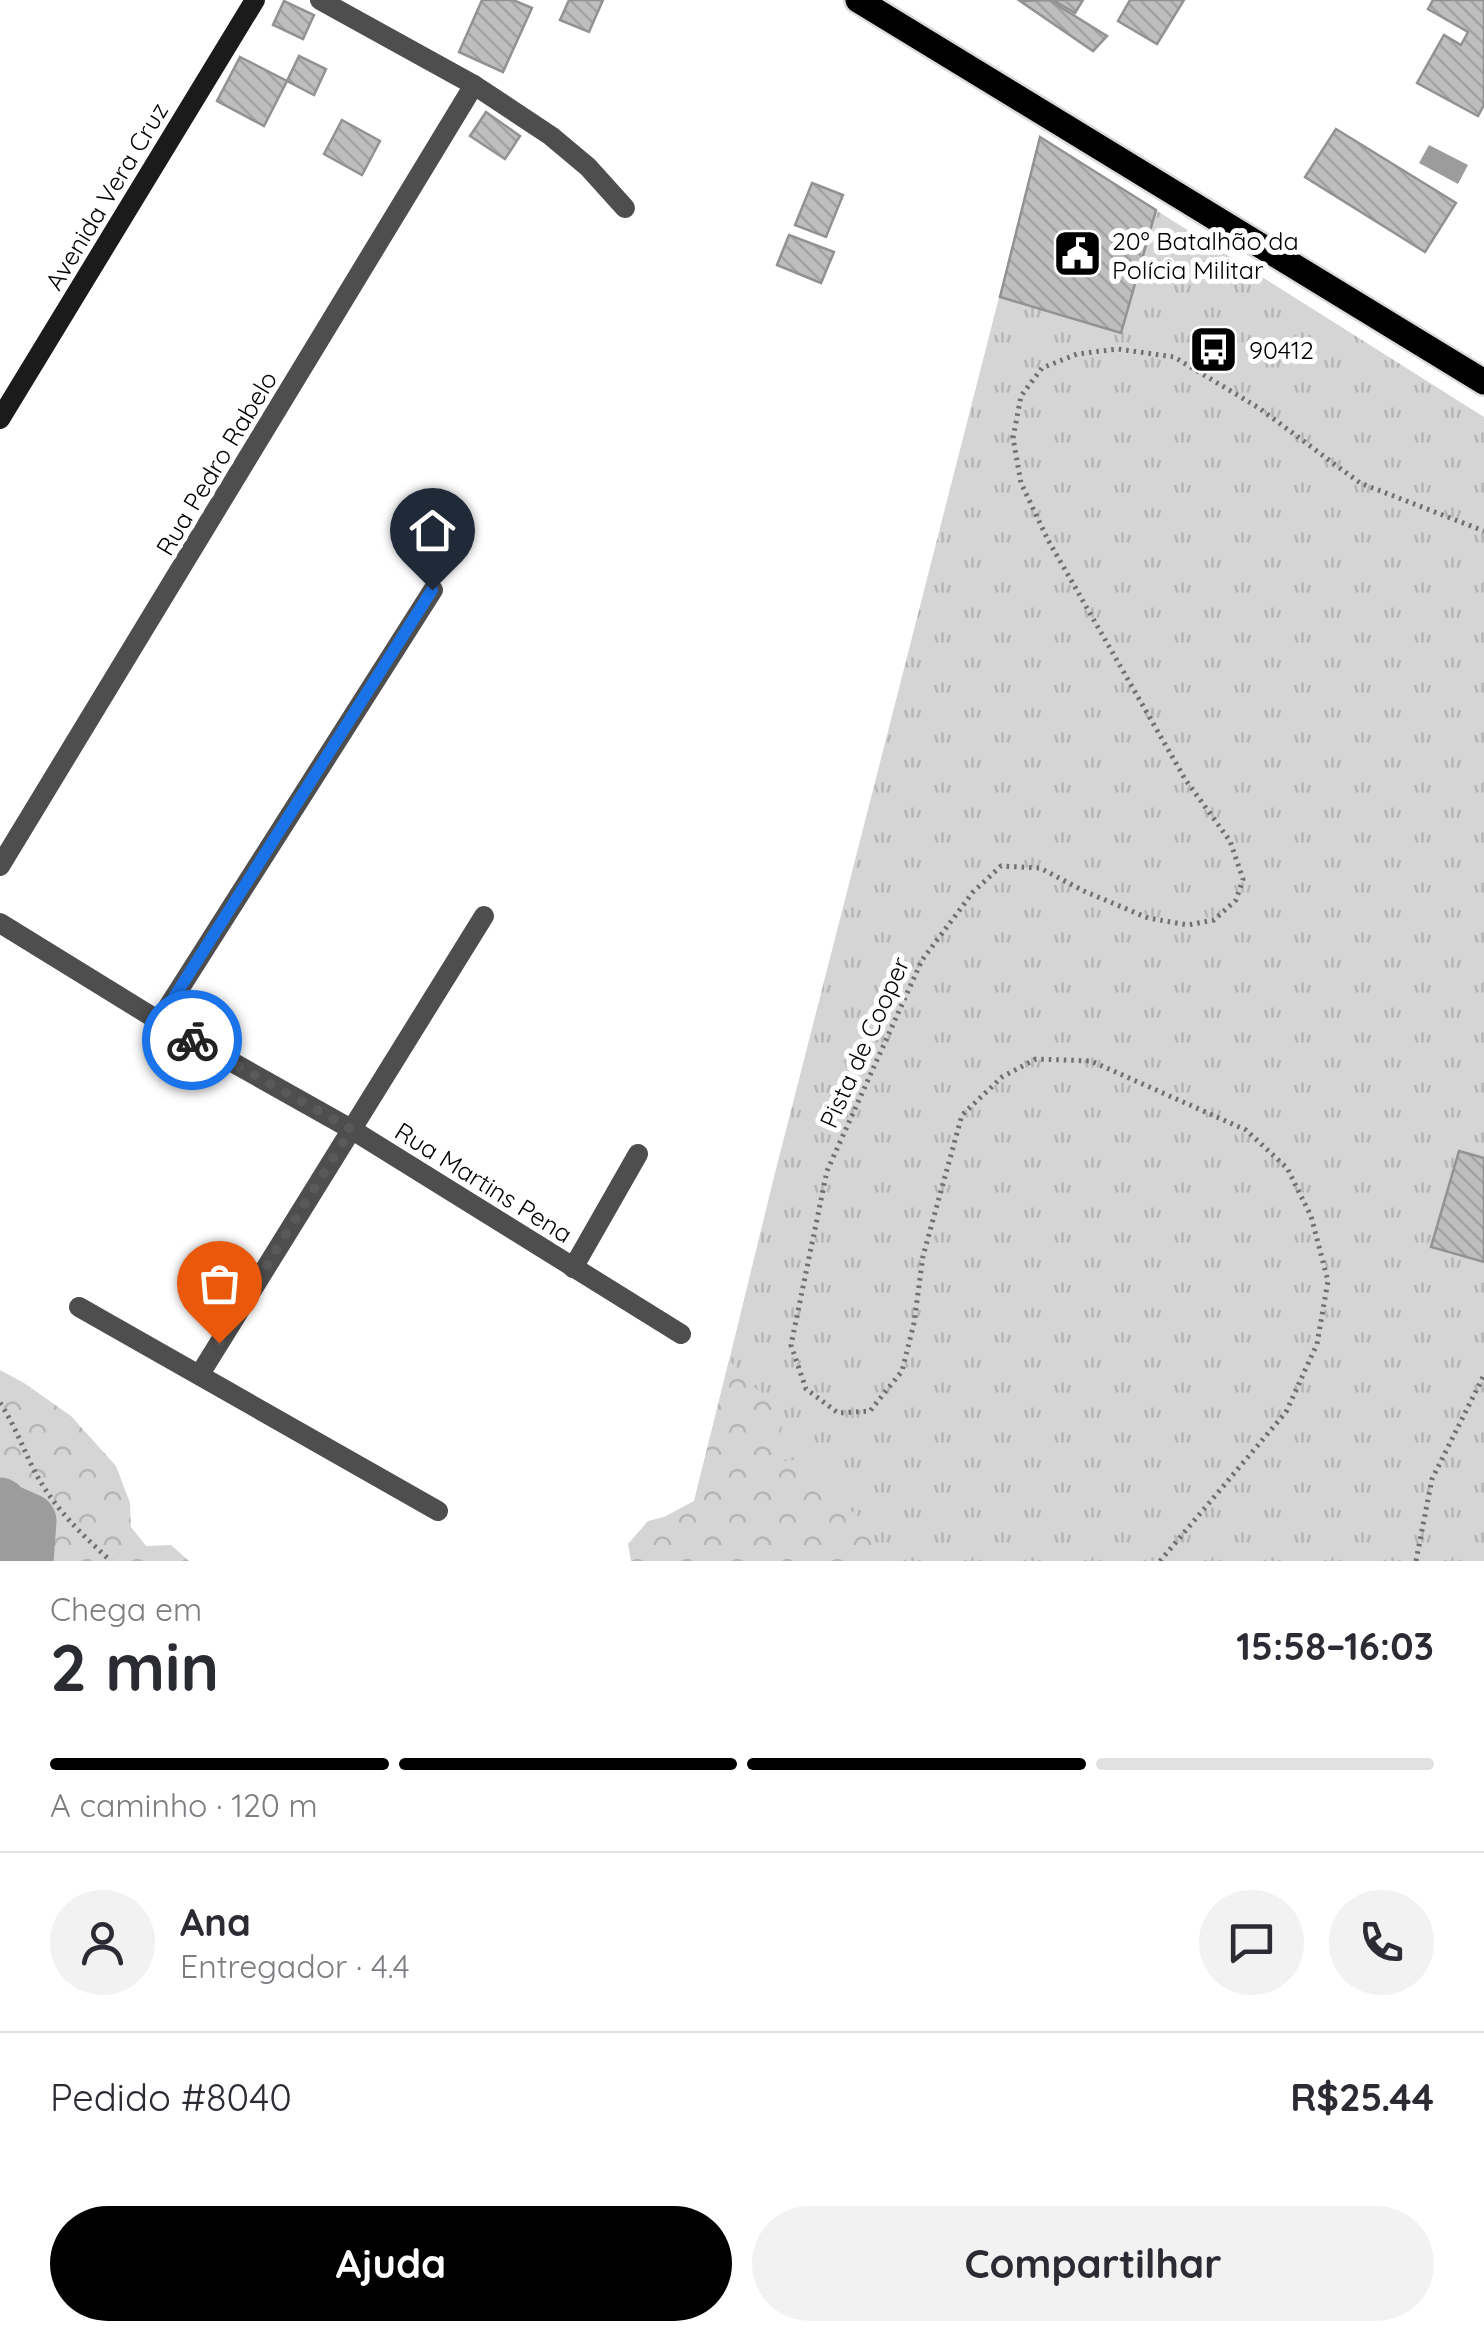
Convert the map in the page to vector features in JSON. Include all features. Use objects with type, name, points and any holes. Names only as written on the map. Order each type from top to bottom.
[{"type":"main road","points":[[858,0],[1484,382]]},
{"type":"street","name":"Avenida Vera Cruz","points":[[0,419],[255,0]]},
{"type":"street","points":[[320,0],[474,86],[563,146],[588,166],[626,208]]},
{"type":"street","name":"Rua Pedro Rabelo","points":[[0,866],[474,86]]},
{"type":"street","points":[[159,1021],[432,590]]},
{"type":"street","points":[[200,1374],[484,916]]},
{"type":"street","name":"Rua Martins Pena","points":[[0,923],[159,1021],[351,1129],[681,1334]]},
{"type":"street","points":[[573,1268],[638,1154]]},
{"type":"street","points":[[79,1307],[438,1511]]},
{"type":"path","name":"Pista de Cooper","points":[[1160,1561],[1286,1412],[1317,1344],[1328,1281],[1311,1216],[1286,1168],[1246,1130],[1091,1061],[1036,1059],[1002,1077],[962,1115],[922,1256],[914,1323],[902,1371],[870,1411],[838,1413],[806,1390],[791,1345],[828,1171],[922,960],[973,892],[1001,866],[1040,868],[1148,918],[1188,926],[1214,920],[1236,900],[1244,879],[1230,840],[1185,779],[1048,540],[1020,482],[1013,438],[1020,396],[1042,368],[1077,354],[1118,349],[1174,357],[1259,408],[1360,483],[1484,531]]},
{"type":"path","points":[[1416,1561],[1432,1479],[1484,1375]]},
{"type":"path","points":[[0,1403],[55,1505],[110,1561]]},
{"type":"green space","points":[[1040,137],[1484,417],[1484,1561],[680,1561]]},
{"type":"green space","points":[[729,1360],[779,1413],[782,1428],[774,1451],[783,1461],[816,1458],[846,1507],[873,1536],[882,1561],[631,1561],[628,1544],[648,1521],[694,1501]]},
{"type":"green space","points":[[0,1370],[71,1416],[116,1466],[130,1503],[131,1527],[146,1546],[171,1545],[189,1561],[0,1561]]},
{"type":"shaded area","points":[[1429,145],[1468,165],[1458,184],[1419,163]]},
{"type":"building","points":[[482,0],[513,0],[532,8],[503,72],[459,52]]},
{"type":"building","points":[[569,0],[603,0],[589,32],[560,20]]},
{"type":"building","points":[[1049,0],[1107,36],[1093,51],[1020,1]]},
{"type":"building","points":[[1053,0],[1083,0],[1075,13]]},
{"type":"building","points":[[1130,0],[1184,0],[1157,44],[1118,21]]},
{"type":"building","points":[[1433,0],[1484,0],[1484,105],[1478,116],[1417,83],[1444,35],[1461,45],[1468,32],[1428,9]]},
{"type":"building","points":[[284,1],[314,15],[303,39],[273,25]]},
{"type":"building","points":[[299,56],[326,69],[314,95],[287,81]]},
{"type":"building","points":[[240,57],[287,81],[264,126],[217,101]]},
{"type":"building","points":[[486,112],[520,136],[505,159],[470,136]]},
{"type":"building","points":[[342,120],[380,141],[362,175],[324,154]]},
{"type":"building","points":[[1336,129],[1456,203],[1425,252],[1305,177]]},
{"type":"building","name":"20º Batalhão da Polícia Militar","points":[[1040,137],[1156,210],[1121,333],[1000,297]]},
{"type":"building","points":[[812,183],[843,195],[826,237],[795,225]]},
{"type":"building","points":[[789,235],[834,252],[821,283],[777,265]]},
{"type":"building","points":[[1459,1151],[1484,1158],[1484,1262],[1431,1247]]},
{"type":"waterway","points":[[0,1505],[29,1521],[26,1561]]},
{"type":"way so far","points":[[192,1040],[351,1129],[219,1343]]},
{"type":"place","name":"20º Batalhão da Polícia Militar","points":[[1077,254]]},
{"type":"place","name":"90412","points":[[1214,349]]},
{"type":"route","points":[[192,1040],[159,1021],[432,590]]}]
